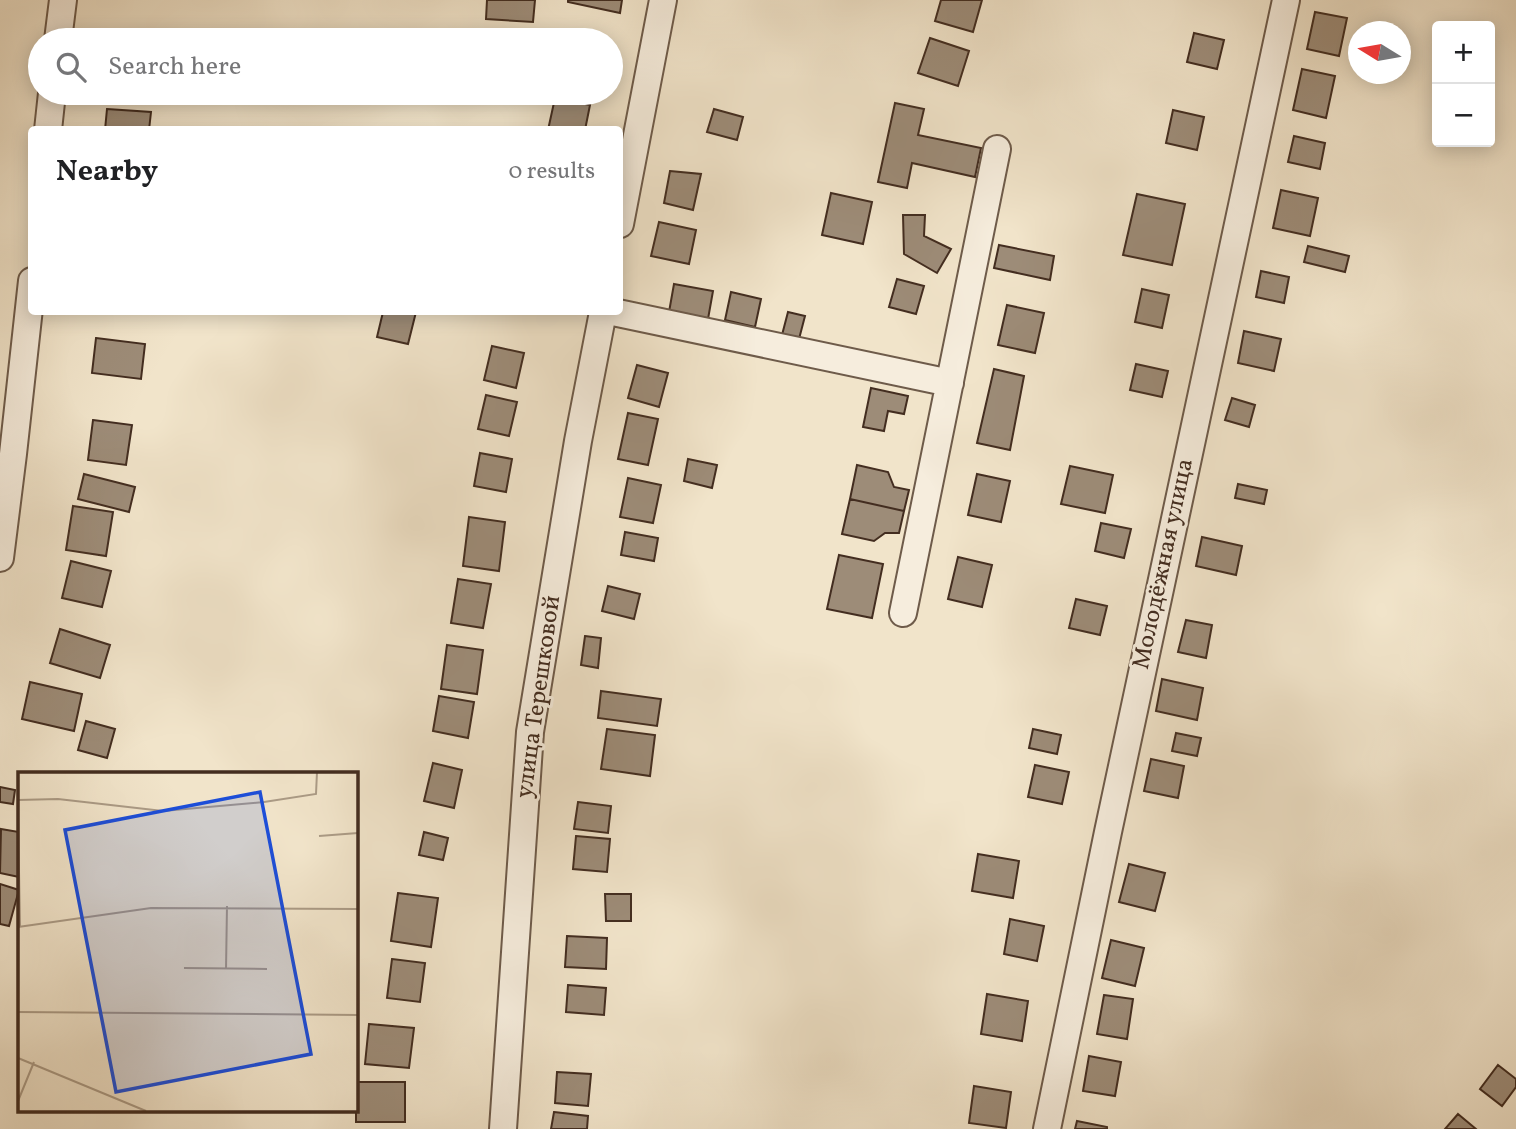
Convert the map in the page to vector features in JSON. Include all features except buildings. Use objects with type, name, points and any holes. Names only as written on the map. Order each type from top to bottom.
[{"type":"street","points":[[60,28],[63,0]]},
{"type":"street","points":[[623,208],[663,0]]},
{"type":"street","name":"Молодёжная улица","points":[[1046,1129],[1286,0]]},
{"type":"street","points":[[48,126],[51,105]]},
{"type":"street","points":[[903,613],[997,149]]},
{"type":"street","points":[[623,314],[950,383]]},
{"type":"street","points":[[0,558],[28,315]]},
{"type":"street","name":"улица Терешковой","points":[[503,1129],[530,732],[578,440],[602,315]]}]
